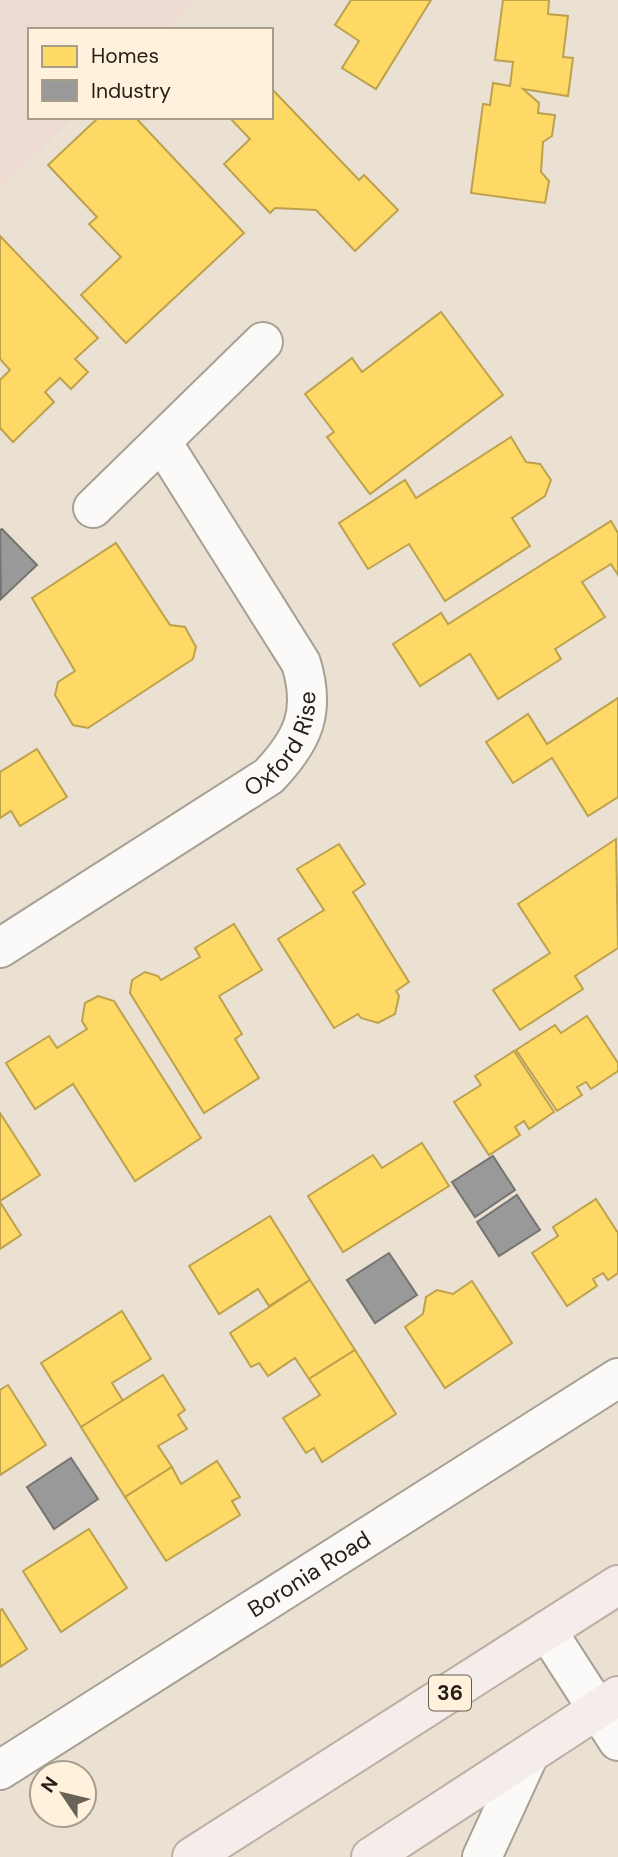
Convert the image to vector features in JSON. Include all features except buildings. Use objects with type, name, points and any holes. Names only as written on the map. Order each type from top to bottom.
[{"type":"main road","name":"36","points":[[192,1857],[618,1585]]},
{"type":"main road","points":[[371,1857],[528,1758],[611,1716]]},
{"type":"street","points":[[93,508],[263,342]]},
{"type":"street","name":"Oxford Rise","points":[[0,948],[269,776],[290,754],[303,729],[308,705],[307,683],[300,663],[162,442]]},
{"type":"street","name":"Boronia Road","points":[[0,1770],[618,1378]]},
{"type":"street","points":[[547,1631],[611,1716]]},
{"type":"street","points":[[482,1857],[528,1758]]},
{"type":"shaded area","points":[[0,0],[196,0],[167,28],[28,28],[28,119],[71,119],[0,188]]}]
